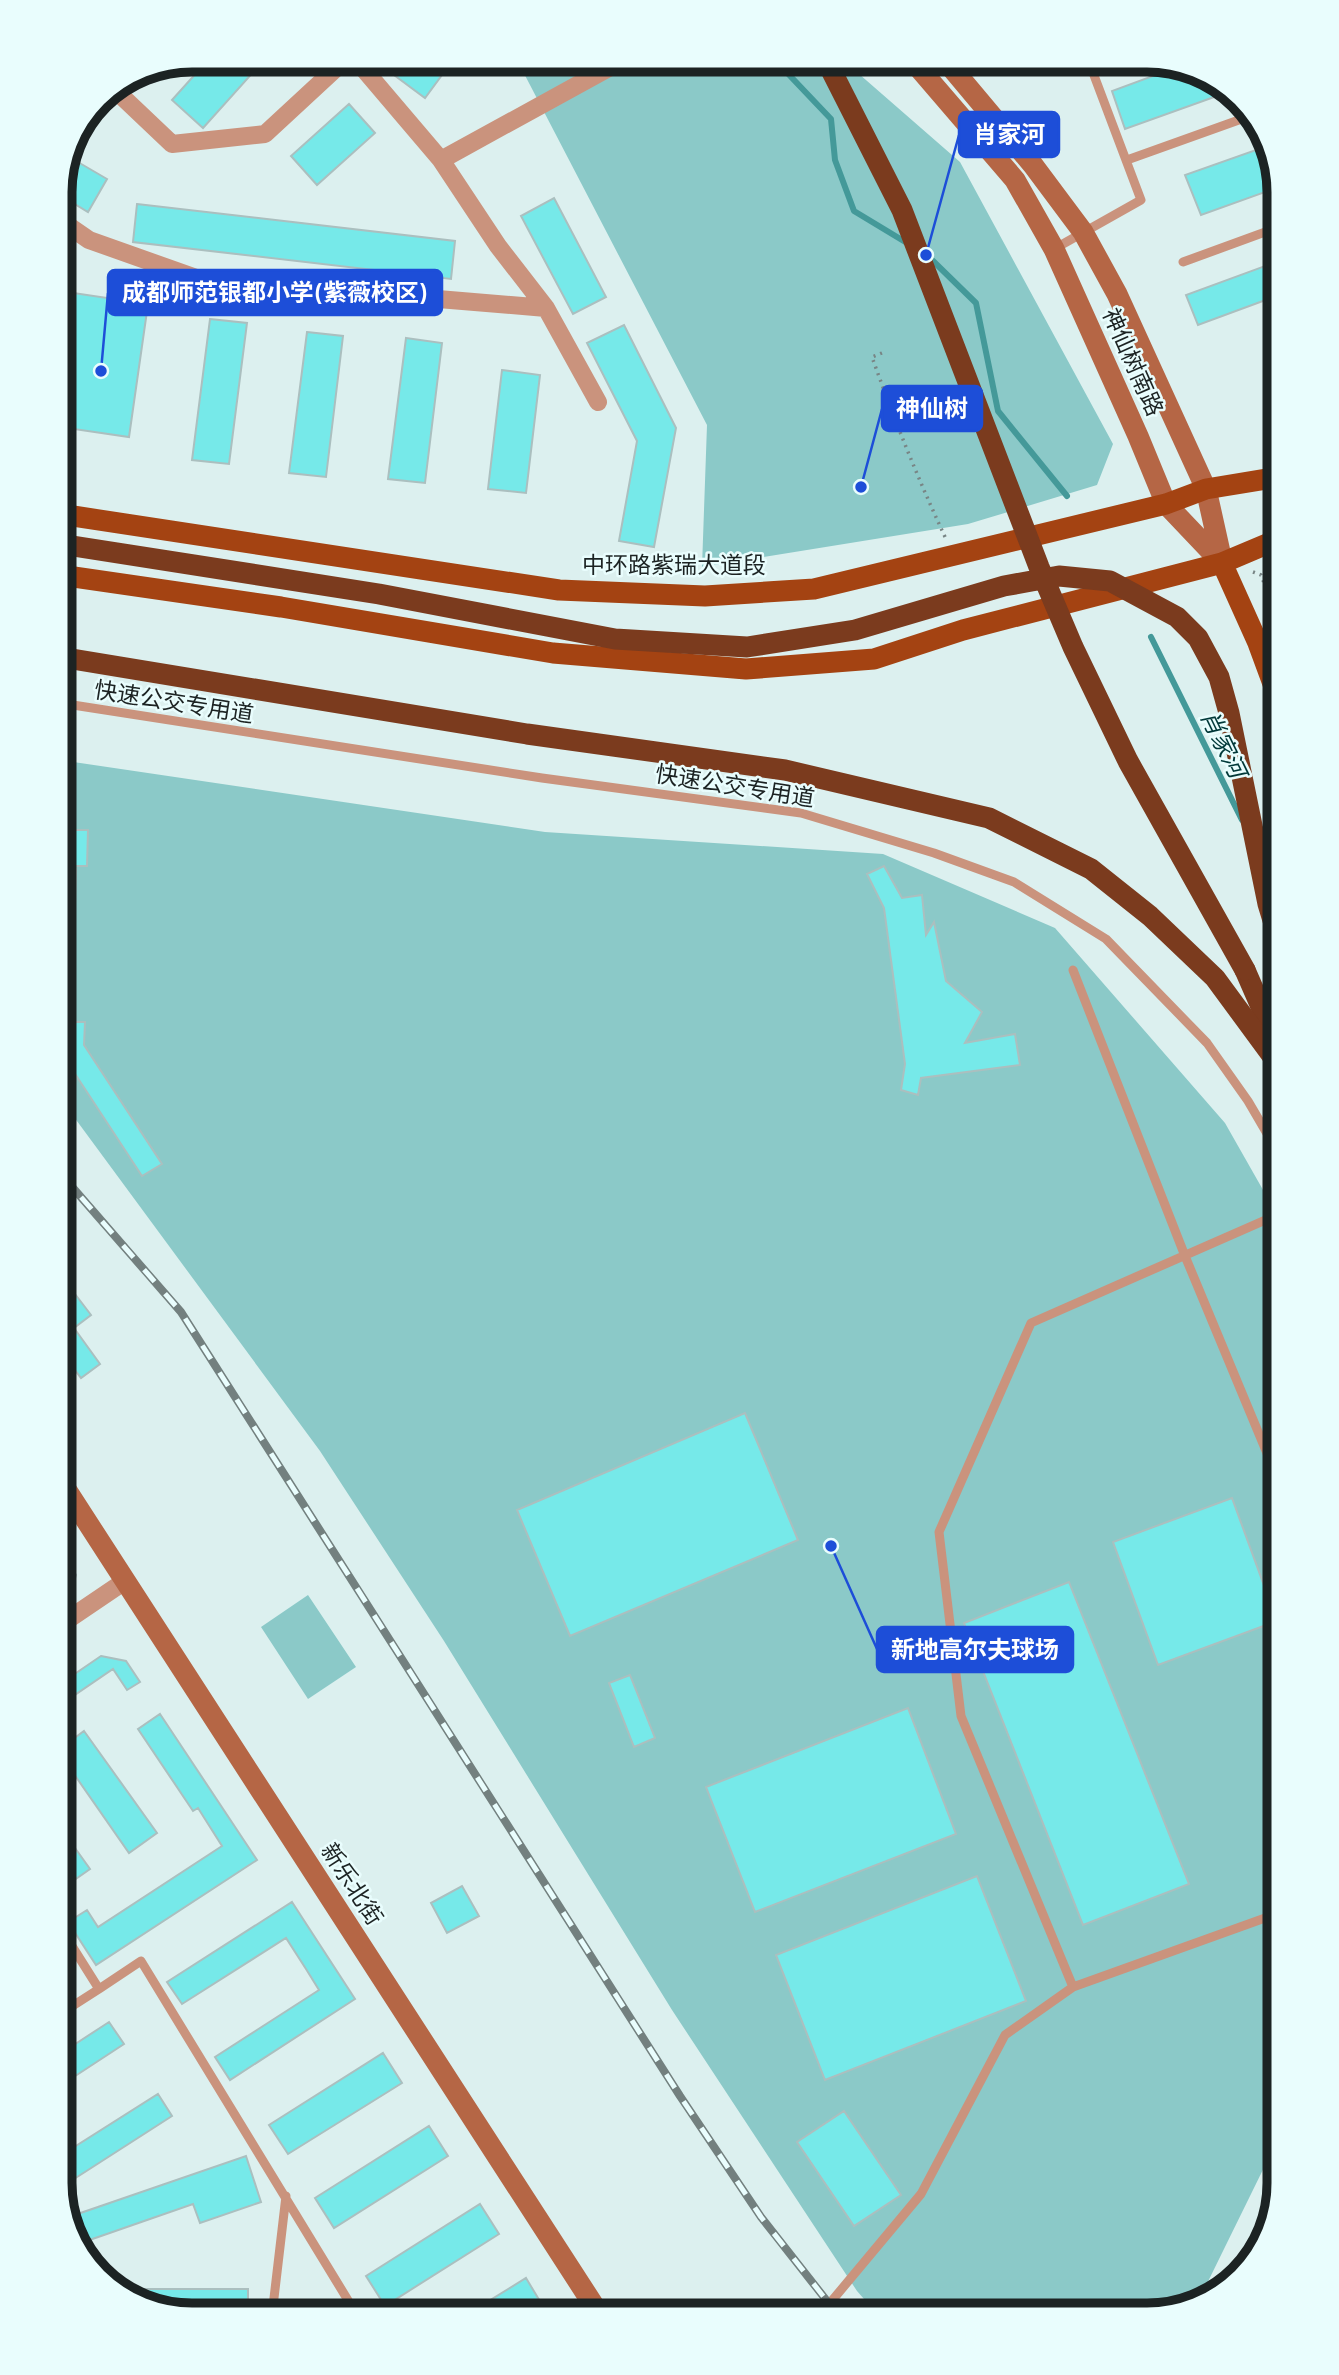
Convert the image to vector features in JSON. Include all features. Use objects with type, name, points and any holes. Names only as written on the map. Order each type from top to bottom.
[{"type":"highway","points":[[832,72],[902,210],[1039,567],[1073,647],[1129,761],[1245,970],[1267,1020]]},
{"type":"highway","points":[[72,546],[379,594],[615,639],[747,647],[855,630],[1004,586],[1059,576],[1110,581],[1177,617],[1198,638],[1219,677],[1229,713],[1267,899]]},
{"type":"highway","points":[[72,659],[527,733],[785,770],[989,818],[1091,870],[1150,916],[1215,978],[1267,1049]]},
{"type":"highway","points":[[1245,970],[1267,1000]]},
{"type":"main road","name":"神仙树南路","points":[[922,72],[1015,180],[1054,249],[1166,504],[1222,563],[1267,667]]},
{"type":"main road","points":[[955,72],[1033,165],[1083,232],[1117,294],[1206,489],[1222,563]]},
{"type":"main road","name":"中环路紫瑞大道段","points":[[72,516],[559,590],[705,596],[814,589],[1166,504],[1206,489],[1267,479]]},
{"type":"main road","points":[[72,577],[281,607],[552,653],[746,669],[874,659],[963,630],[1222,563],[1267,544]]},
{"type":"main road","name":"新乐北街","points":[[72,1499],[592,2303]]},
{"type":"street","points":[[121,95],[173,144],[265,134],[332,72]]},
{"type":"street","points":[[366,72],[441,160],[498,246],[546,308],[598,402]]},
{"type":"street","points":[[441,160],[601,72]]},
{"type":"street","points":[[72,228],[89,240],[200,279],[546,308]]},
{"type":"street","points":[[72,1617],[125,1581]]},
{"type":"lane","points":[[1054,249],[1141,200],[1093,72]]},
{"type":"lane","points":[[1127,160],[1243,119]]},
{"type":"lane","points":[[1183,262],[1267,231]]},
{"type":"lane","name":"快速公交专用道","points":[[72,705],[542,778],[801,813],[934,853],[1014,882],[1106,939],[1207,1043],[1248,1101],[1267,1133]]},
{"type":"lane","points":[[1073,970],[1185,1256],[1267,1453]]},
{"type":"lane","points":[[1073,1987],[961,1717],[939,1532],[1031,1322],[1267,1219]]},
{"type":"lane","points":[[830,2303],[921,2194],[1006,2035],[1073,1987],[1267,1917]]},
{"type":"lane","points":[[72,1946],[99,1989]]},
{"type":"lane","points":[[72,2006],[141,1961],[350,2303]]},
{"type":"lane","points":[[273,2303],[286,2196]]},
{"type":"path","points":[[882,353],[872,357],[893,417],[918,480],[955,556]]},
{"type":"path","points":[[1222,563],[1261,575],[1267,591]]},
{"type":"shaded area","points":[[523,72],[857,72],[960,162],[1113,444],[1097,485],[968,524],[702,567],[707,425]]},
{"type":"shaded area","points":[[72,762],[545,832],[883,854],[1055,928],[1225,1123],[1267,1197],[1267,2161],[1205,2288],[1171,2301],[1148,2303],[868,2303],[672,2010],[444,1641],[320,1451],[72,1114]]},
{"type":"shaded area","points":[[308,1595],[356,1667],[308,1699],[261,1627]]},
{"type":"building","points":[[197,72],[253,72],[203,128],[172,100]]},
{"type":"building","points":[[390,72],[444,72],[425,98]]},
{"type":"building","points":[[1161,73],[1193,81],[1219,95],[1125,129],[1112,91]]},
{"type":"building","points":[[349,104],[375,133],[317,185],[291,156]]},
{"type":"building","points":[[1259,149],[1265,168],[1267,191],[1201,215],[1185,175]]},
{"type":"building","points":[[76,161],[107,179],[88,212],[72,202]]},
{"type":"building","points":[[554,198],[606,297],[573,314],[521,216]]},
{"type":"building","points":[[137,204],[455,241],[451,279],[133,242]]},
{"type":"building","points":[[1267,265],[1267,299],[1198,325],[1186,295]]},
{"type":"building","points":[[72,293],[148,304],[129,437],[72,429]]},
{"type":"building","points":[[210,319],[247,323],[229,464],[192,460]]},
{"type":"building","points":[[624,325],[676,428],[654,547],[619,541],[637,441],[587,343]]},
{"type":"building","points":[[307,332],[343,336],[326,477],[289,473]]},
{"type":"building","points":[[406,338],[442,343],[425,483],[388,479]]},
{"type":"building","points":[[502,370],[540,375],[526,493],[488,489]]},
{"type":"building","points":[[72,830],[88,830],[87,866],[72,866]]},
{"type":"building","points":[[884,866],[902,898],[922,895],[926,935],[934,922],[946,981],[982,1012],[965,1043],[1015,1034],[1020,1065],[921,1078],[918,1095],[901,1090],[905,1064],[884,908],[867,874]]},
{"type":"building","points":[[72,869],[76,869],[73,972]]},
{"type":"building","points":[[72,1022],[85,1022],[84,1045],[162,1164],[142,1176],[72,1069]]},
{"type":"building","points":[[75,1294],[91,1315],[74,1328],[100,1364],[81,1378],[72,1366],[72,1296]]},
{"type":"building","points":[[745,1413],[798,1540],[570,1636],[517,1510]]},
{"type":"building","points":[[1232,1498],[1267,1594],[1267,1625],[1158,1665],[1113,1542]]},
{"type":"building","points":[[72,1568],[76,1575],[72,1589]]},
{"type":"building","points":[[1069,1582],[1189,1884],[1083,1925],[964,1623]]},
{"type":"building","points":[[101,1656],[126,1661],[140,1682],[127,1690],[113,1669],[72,1697],[72,1676]]},
{"type":"building","points":[[630,1675],[655,1738],[634,1747],[609,1683]]},
{"type":"building","points":[[908,1708],[956,1834],[755,1912],[706,1787]]},
{"type":"building","points":[[160,1714],[257,1860],[96,1965],[72,1928],[72,1919],[87,1910],[98,1927],[222,1846],[198,1808],[193,1811],[138,1729]]},
{"type":"building","points":[[84,1731],[157,1833],[129,1853],[72,1771],[72,1740]]},
{"type":"building","points":[[72,1844],[90,1869],[72,1882]]},
{"type":"building","points":[[977,1876],[1026,2001],[825,2080],[776,1955]]},
{"type":"building","points":[[462,1886],[479,1916],[447,1933],[431,1903]]},
{"type":"building","points":[[292,1902],[355,1999],[230,2080],[215,2057],[319,1990],[306,1969],[286,1938],[182,2004],[167,1982]]},
{"type":"building","points":[[109,2022],[124,2044],[72,2078],[72,2046]]},
{"type":"building","points":[[383,2053],[402,2083],[288,2154],[269,2125]]},
{"type":"building","points":[[158,2094],[172,2116],[72,2180],[72,2148]]},
{"type":"building","points":[[844,2111],[901,2195],[854,2226],[797,2142]]},
{"type":"building","points":[[429,2126],[448,2156],[334,2228],[315,2198]]},
{"type":"building","points":[[246,2156],[261,2202],[200,2223],[193,2204],[87,2241],[76,2214]]},
{"type":"building","points":[[480,2204],[499,2234],[390,2303],[383,2303],[366,2276]]},
{"type":"building","points":[[526,2278],[541,2303],[485,2303]]},
{"type":"building","points":[[136,2289],[248,2289],[248,2303],[183,2303],[160,2299]]},
{"type":"waterway","name":"肖家河","points":[[786,72],[831,119],[835,160],[854,211],[907,243]]},
{"type":"waterway","name":"肖家河","points":[[928,256],[976,303],[998,411],[1067,496]]},
{"type":"waterway","name":"肖家河","points":[[1151,637],[1242,820]]},
{"type":"railway","points":[[72,1187],[181,1312],[680,2096],[761,2217],[829,2303]]},
{"type":"place","name":"肖家河","points":[[926,255]]},
{"type":"place","name":"成都师范银都小学(紫薇校区)","points":[[101,371]]},
{"type":"place","name":"神仙树","points":[[861,487]]},
{"type":"place","name":"新地高尔夫球场","points":[[831,1546]]}]
